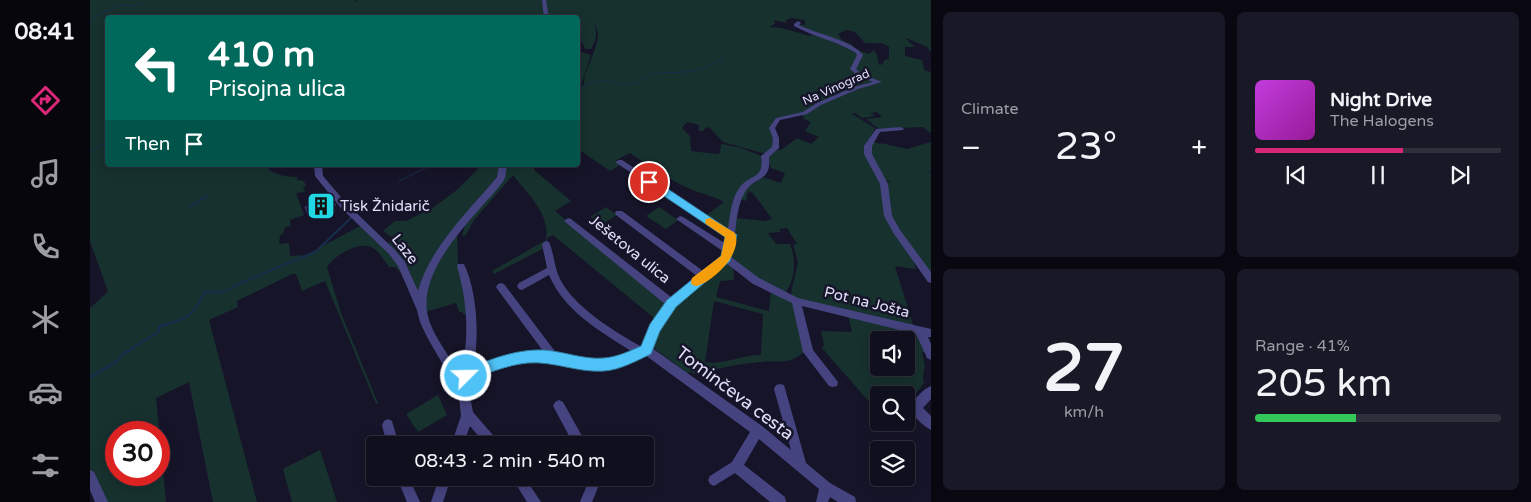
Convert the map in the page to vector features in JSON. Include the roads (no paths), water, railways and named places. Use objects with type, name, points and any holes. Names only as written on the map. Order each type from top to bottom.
[{"type":"street","points":[[544,0],[546,15]]},
{"type":"street","name":"Na Vinograd","points":[[727,254],[742,189],[764,172],[767,163],[765,156],[775,148],[776,138],[772,128],[776,120],[805,113],[826,101],[856,88],[879,82],[860,76],[853,69],[860,55],[858,52],[838,41],[807,32],[796,25],[798,23]]},
{"type":"street","points":[[901,129],[878,130],[868,146],[868,157],[884,184],[888,216],[897,232],[931,279]]},
{"type":"street","points":[[619,162],[731,235]]},
{"type":"street","name":"Laze","points":[[320,167],[319,176],[343,205],[402,264],[440,352],[461,378],[467,414]]},
{"type":"street","points":[[420,307],[423,289],[440,255],[501,178],[503,167]]},
{"type":"street","name":"Ješetova ulica","points":[[618,213],[703,276]]},
{"type":"street","name":"Pot na Jošta","points":[[680,219],[727,254],[756,281],[796,301],[851,312],[926,332]]},
{"type":"street","name":"Ješetova ulica","points":[[568,221],[671,303]]},
{"type":"street","name":"Tominčeva cesta","points":[[546,244],[558,285],[577,306],[604,329],[644,351],[758,430],[826,487],[850,502]]},
{"type":"street","name":"Ješetova ulica","points":[[644,351],[654,328],[671,303],[727,254]]},
{"type":"street","points":[[461,266],[468,300],[472,347],[461,378]]},
{"type":"street","points":[[522,286],[552,269]]},
{"type":"street","points":[[501,287],[553,357]]},
{"type":"street","points":[[796,301],[808,352],[833,382]]},
{"type":"street","points":[[926,332],[931,355]]},
{"type":"street","points":[[461,378],[501,362],[535,356],[605,364],[624,360],[644,351]]},
{"type":"street","name":"Tominčeva cesta","points":[[780,389],[801,465]]},
{"type":"street","points":[[931,391],[915,408],[931,424]]},
{"type":"street","points":[[559,406],[576,436]]},
{"type":"street","points":[[460,436],[467,414]]},
{"type":"street","points":[[467,414],[486,436]]},
{"type":"street","points":[[388,425],[391,436]]},
{"type":"street","points":[[714,480],[736,466],[758,430]]},
{"type":"street","points":[[736,466],[780,502]]},
{"type":"street","points":[[90,476],[102,502]]},
{"type":"street","points":[[407,486],[414,502]]},
{"type":"street","points":[[437,502],[442,486]]},
{"type":"street","points":[[524,486],[535,502]]},
{"type":"street","points":[[586,502],[593,486]]},
{"type":"street","points":[[822,502],[826,487]]},
{"type":"waterway","points":[[90,22],[102,12],[109,11],[120,5],[132,6],[144,2]]},
{"type":"waterway","points":[[580,88],[595,82],[604,81],[630,85],[652,72],[697,70],[723,58]]},
{"type":"waterway","points":[[90,152],[105,143]]},
{"type":"waterway","points":[[399,181],[427,167]]},
{"type":"waterway","points":[[191,206],[207,196]]},
{"type":"waterway","points":[[165,325],[189,315],[207,291],[226,291],[315,252],[351,218]]},
{"type":"waterway","points":[[90,377],[116,362],[123,354],[158,332],[159,327],[165,325]]},
{"type":"waterway","points":[[161,326],[165,325]]},
{"type":"place","name":"Tisk Žnidarič","points":[[321,206]]}]
